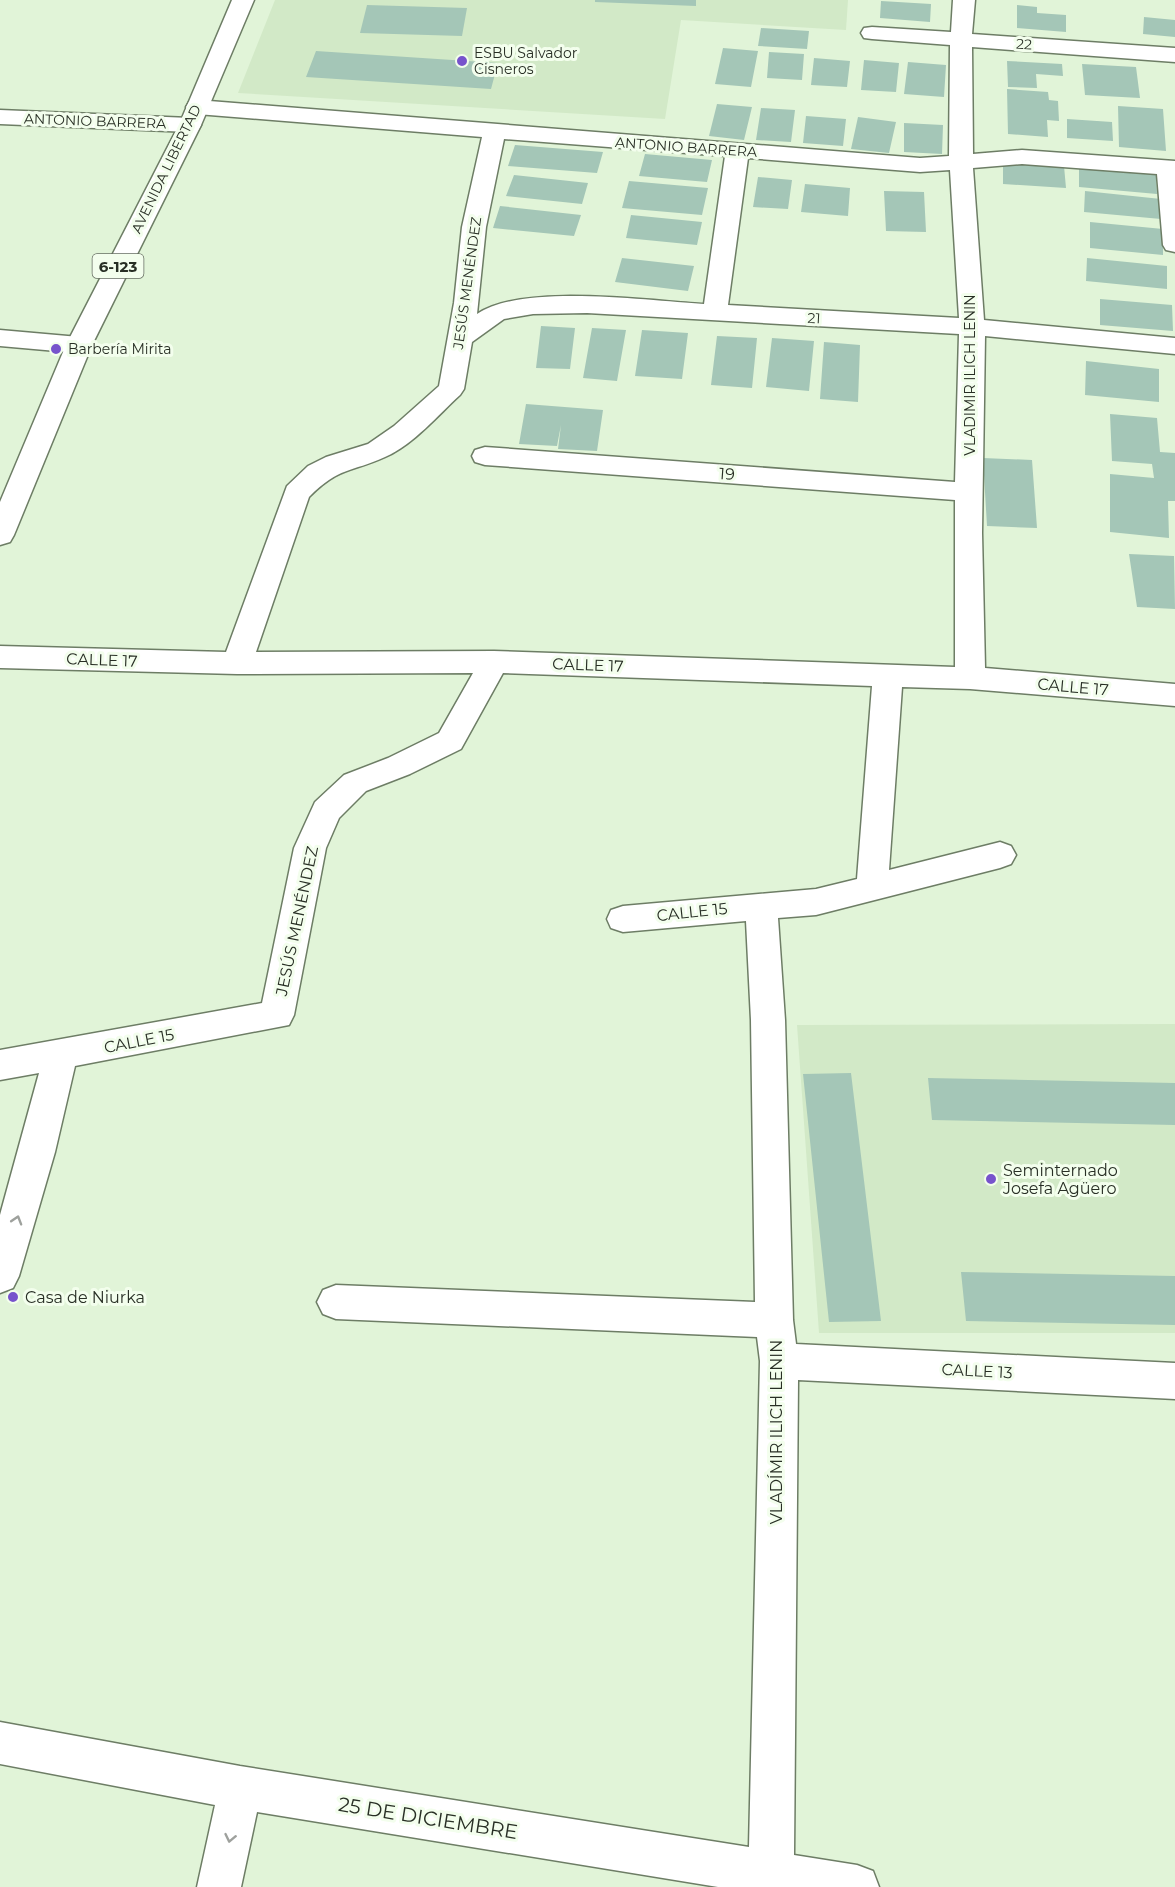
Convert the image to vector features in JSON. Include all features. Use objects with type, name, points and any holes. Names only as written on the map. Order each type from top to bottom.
[{"type":"street","name":"AVENIDA LIBERTAD","points":[[0,535],[79,345],[193,116],[243,0]]},
{"type":"street","name":"VLADIMIR ILICH LENIN","points":[[964,0],[961,40],[962,160],[972,327],[970,678]]},
{"type":"street","name":"22","points":[[872,33],[1175,55]]},
{"type":"street","name":"ANTONIO BARRERA","points":[[0,117],[193,116],[494,133],[920,165],[1022,157],[1172,167]]},
{"type":"street","name":"JESÚS MENÉNDEZ","points":[[237,663],[297,493],[318,472],[336,463],[377,450],[403,432],[451,389],[460,339],[474,227],[494,133]]},
{"type":"street","points":[[715,312],[737,151]]},
{"type":"street","points":[[1172,167],[1175,245]]},
{"type":"street","name":"21","points":[[460,339],[496,313],[533,306],[587,305],[972,327],[1175,346]]},
{"type":"street","points":[[0,338],[79,345]]},
{"type":"street","name":"19","points":[[484,456],[970,492]]},
{"type":"street","name":"CALLE 17","points":[[0,657],[237,663],[494,662],[970,678],[1175,695]]},
{"type":"street","name":"JESÚS MENÉNDEZ","points":[[277,1015],[310,848],[326,811],[355,783],[399,766],[450,741],[494,662]]},
{"type":"street","points":[[872,887],[888,675]]},
{"type":"street","points":[[761,905],[816,902],[1000,855]]},
{"type":"street","name":"CALLE 15","points":[[623,919],[761,905]]},
{"type":"street","name":"VLADÍMIR ILICH LENIN","points":[[761,905],[768,1020],[774,1320],[779,1361],[771,1880]]},
{"type":"street","name":"CALLE 15","points":[[0,1065],[60,1056],[277,1015]]},
{"type":"street","points":[[0,1276],[37,1152],[60,1056]]},
{"type":"street","points":[[336,1302],[774,1320]]},
{"type":"street","name":"CALLE 13","points":[[779,1361],[1175,1381]]},
{"type":"street","name":"25 DE DICIEMBRE","points":[[0,1743],[240,1788],[771,1880],[857,1887]]},
{"type":"street","points":[[219,1887],[240,1788]]},
{"type":"shaded area","name":"ESBU Salvador Cisneros","points":[[275,0],[848,0],[846,30],[681,20],[665,119],[238,93]]},
{"type":"shaded area","name":"Seminternado Josefa Agüero","points":[[1175,1024],[1175,1333],[819,1333],[797,1025]]},
{"type":"building","points":[[595,0],[696,0],[696,6],[595,2]]},
{"type":"building","points":[[881,1],[931,4],[930,22],[880,18]]},
{"type":"building","points":[[367,5],[467,8],[462,36],[360,33]]},
{"type":"building","points":[[1017,5],[1037,7],[1037,13],[1066,15],[1066,32],[1017,28]]},
{"type":"building","points":[[1144,17],[1175,20],[1175,37],[1143,34]]},
{"type":"building","points":[[761,28],[809,31],[807,49],[758,46]]},
{"type":"building","points":[[723,48],[758,51],[751,87],[715,84]]},
{"type":"building","points":[[316,51],[498,63],[491,89],[306,77]]},
{"type":"building","points":[[769,52],[804,54],[802,80],[767,78]]},
{"type":"building","points":[[814,58],[850,61],[847,87],[811,85]]},
{"type":"building","points":[[864,60],[899,63],[896,92],[861,90]]},
{"type":"building","points":[[1007,61],[1062,64],[1063,76],[1036,74],[1037,88],[1008,87]]},
{"type":"building","points":[[908,62],[946,65],[944,97],[904,94]]},
{"type":"building","points":[[1082,64],[1136,67],[1140,98],[1085,95]]},
{"type":"building","points":[[1007,89],[1048,92],[1049,100],[1058,101],[1059,121],[1047,120],[1048,137],[1008,134]]},
{"type":"building","points":[[717,104],[752,107],[744,140],[709,136]]},
{"type":"building","points":[[1118,106],[1163,109],[1166,151],[1119,147]]},
{"type":"building","points":[[761,108],[795,110],[791,142],[756,140]]},
{"type":"building","points":[[806,116],[846,119],[843,146],[803,143]]},
{"type":"building","points":[[858,117],[896,122],[889,153],[851,149]]},
{"type":"building","points":[[1067,119],[1112,122],[1113,141],[1067,138]]},
{"type":"building","points":[[904,123],[943,125],[942,154],[904,152]]},
{"type":"building","points":[[515,145],[603,152],[597,173],[508,166]]},
{"type":"building","points":[[645,154],[712,160],[707,182],[639,176]]},
{"type":"building","points":[[1003,163],[1064,166],[1066,188],[1003,184]]},
{"type":"building","points":[[1079,167],[1156,173],[1157,194],[1079,187]]},
{"type":"building","points":[[514,175],[588,183],[582,204],[506,196]]},
{"type":"building","points":[[758,177],[792,180],[788,209],[753,207]]},
{"type":"building","points":[[629,181],[708,188],[702,215],[622,208]]},
{"type":"building","points":[[805,184],[850,188],[848,216],[801,212]]},
{"type":"building","points":[[884,191],[924,192],[926,232],[886,231]]},
{"type":"building","points":[[1085,191],[1161,199],[1161,219],[1084,212]]},
{"type":"building","points":[[500,206],[581,215],[574,236],[493,228]]},
{"type":"building","points":[[631,215],[702,222],[697,245],[626,238]]},
{"type":"building","points":[[1090,222],[1163,229],[1163,255],[1090,248]]},
{"type":"building","points":[[622,258],[694,266],[688,291],[615,282]]},
{"type":"building","points":[[1087,258],[1167,266],[1167,289],[1086,281]]},
{"type":"building","points":[[1100,299],[1172,305],[1173,331],[1100,325]]},
{"type":"building","points":[[541,326],[575,328],[570,369],[536,368]]},
{"type":"building","points":[[592,328],[626,330],[617,381],[583,378]]},
{"type":"building","points":[[642,330],[688,333],[682,379],[635,376]]},
{"type":"building","points":[[717,336],[757,338],[752,388],[711,385]]},
{"type":"building","points":[[772,338],[814,341],[809,391],[766,387]]},
{"type":"building","points":[[824,342],[860,345],[858,402],[820,399]]},
{"type":"building","points":[[1086,361],[1159,369],[1159,402],[1085,395]]},
{"type":"building","points":[[526,404],[603,410],[597,451],[558,449],[561,425],[557,446],[519,444]]},
{"type":"building","points":[[1110,414],[1157,418],[1160,452],[1175,453],[1175,501],[1168,501],[1169,538],[1110,532],[1110,474],[1154,478],[1152,464],[1112,461]]},
{"type":"building","points":[[983,458],[1032,460],[1037,528],[987,526]]},
{"type":"building","points":[[1129,554],[1174,556],[1175,609],[1137,607]]},
{"type":"building","points":[[851,1073],[881,1321],[829,1322],[803,1074]]},
{"type":"building","points":[[928,1078],[1175,1083],[1175,1125],[932,1120]]},
{"type":"building","points":[[961,1272],[1175,1276],[1175,1325],[966,1321]]},
{"type":"place","name":"ESBU Salvador Cisneros","points":[[462,61]]},
{"type":"place","name":"Barbería Mirita","points":[[56,349]]},
{"type":"place","name":"Seminternado Josefa Agüero","points":[[991,1179]]},
{"type":"place","name":"Casa de Niurka","points":[[13,1297]]}]
